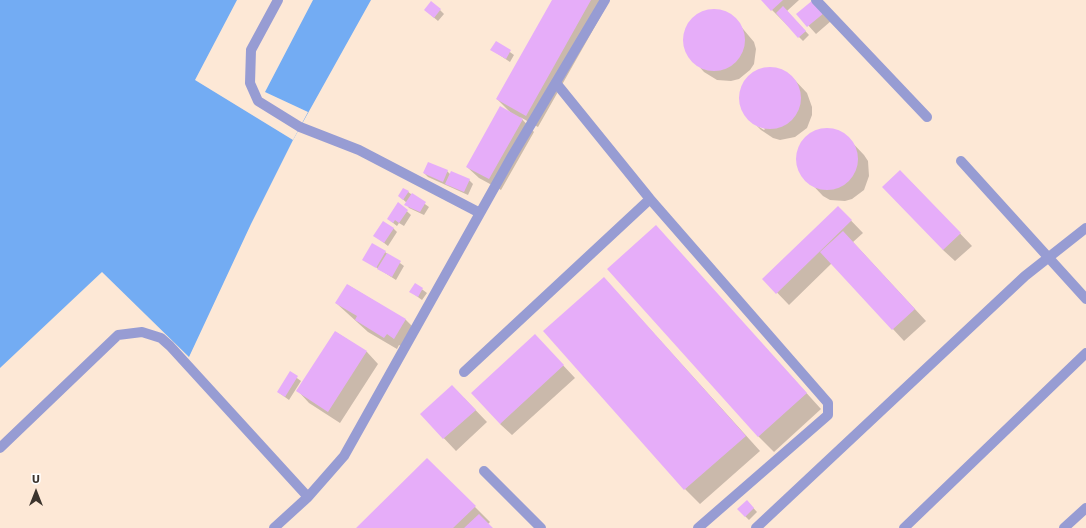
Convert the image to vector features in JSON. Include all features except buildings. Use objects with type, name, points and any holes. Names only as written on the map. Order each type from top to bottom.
[{"type":"lane","points":[[278,0],[251,50],[250,83],[258,101],[300,127],[359,150],[480,213]]},
{"type":"lane","points":[[274,528],[308,497],[344,456],[480,213],[605,0]]},
{"type":"lane","points":[[816,0],[927,117]]},
{"type":"lane","points":[[556,83],[650,199],[828,403],[828,415],[698,528]]},
{"type":"lane","points":[[961,161],[1050,257],[1086,299]]},
{"type":"lane","points":[[464,372],[650,199]]},
{"type":"lane","points":[[756,528],[1025,276],[1086,228]]},
{"type":"lane","points":[[0,448],[118,335],[142,332],[161,338],[170,346],[308,497]]},
{"type":"lane","points":[[904,528],[1086,353]]},
{"type":"lane","points":[[484,471],[540,528]]},
{"type":"lane","points":[[1064,528],[1086,508]]},
{"type":"water","points":[[0,0],[371,0],[293,140],[251,224],[189,357],[102,272],[0,368]]},
{"type":"pier","points":[[237,0],[313,0],[265,92],[308,112],[293,140],[195,80]]}]
